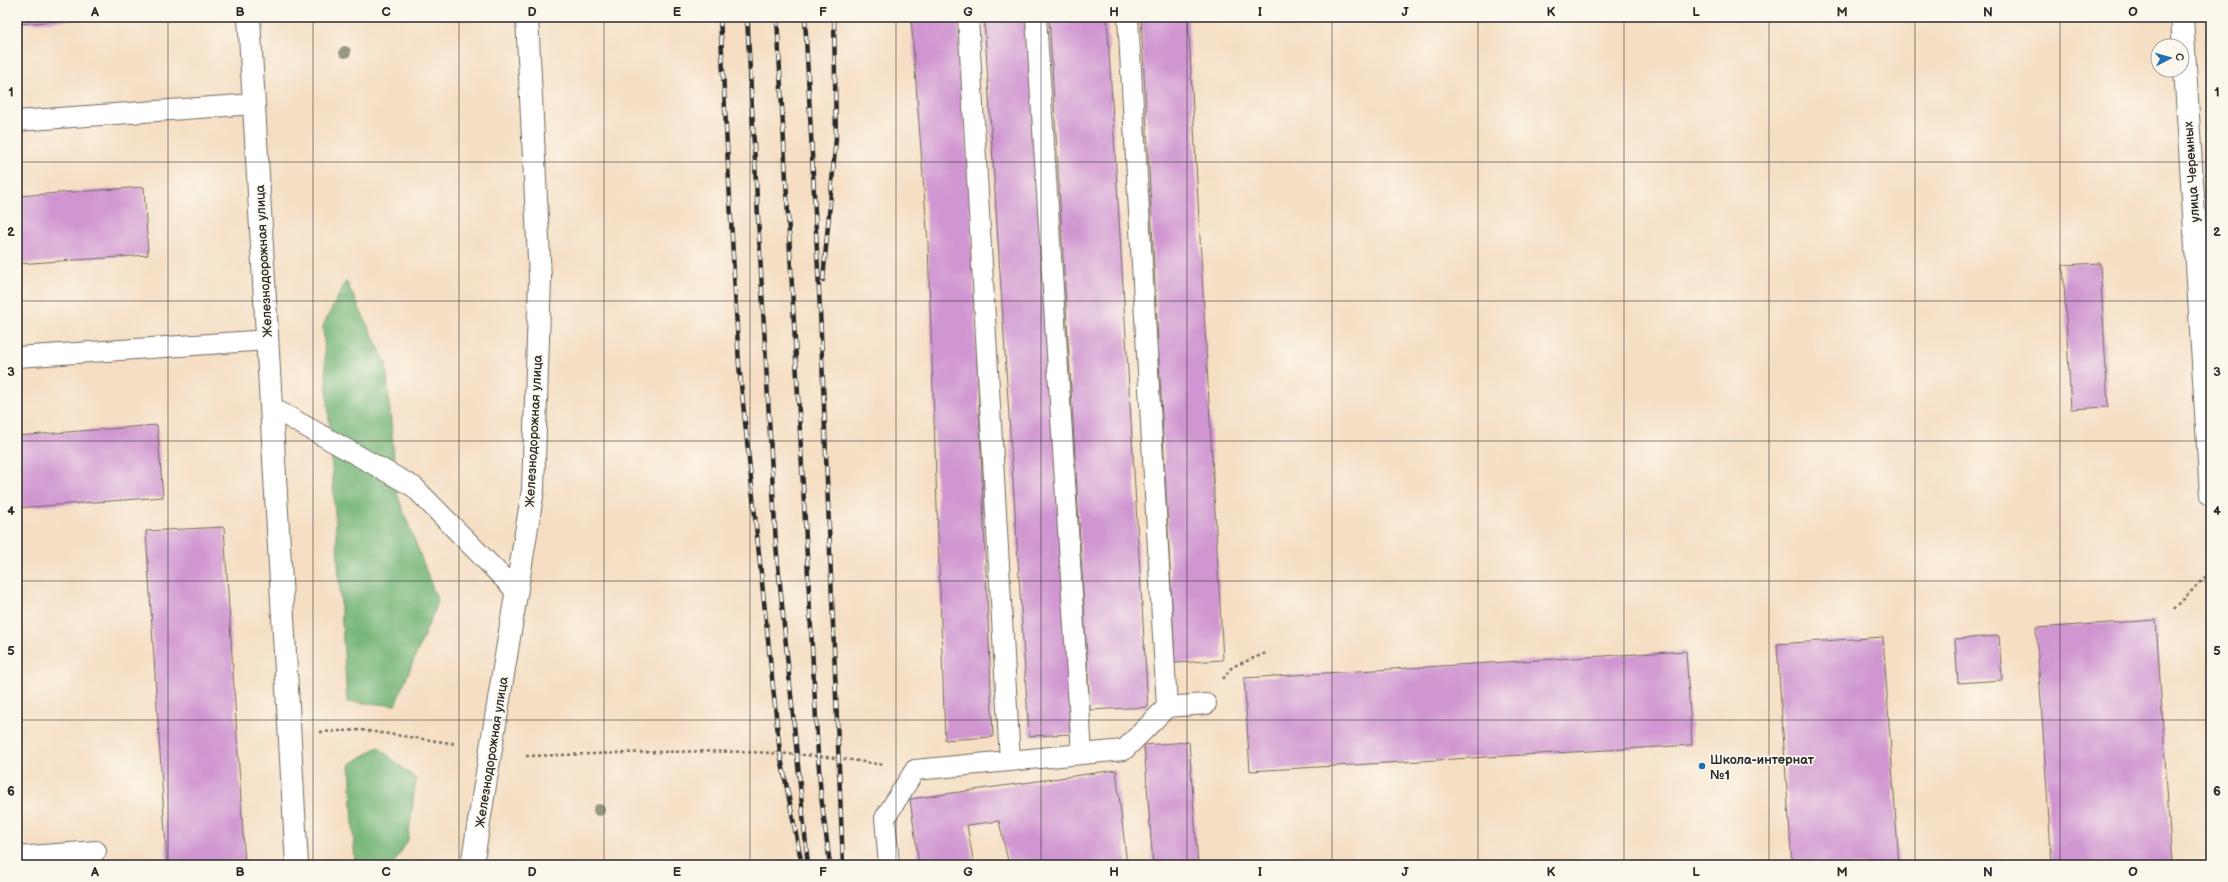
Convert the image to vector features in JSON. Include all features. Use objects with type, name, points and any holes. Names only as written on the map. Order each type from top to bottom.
[{"type":"street","name":"Железнодорожная улица","points":[[248,17],[268,340],[297,865]]},
{"type":"street","name":"Железнодорожная улица","points":[[472,865],[533,490],[540,279],[527,17]]},
{"type":"street","name":"улица Черемных","points":[[2182,17],[2211,495]]},
{"type":"lane","points":[[968,17],[1010,761]]},
{"type":"lane","points":[[1036,17],[1082,754]]},
{"type":"lane","points":[[1128,17],[1167,707]]},
{"type":"lane","points":[[17,121],[254,104]]},
{"type":"lane","points":[[17,356],[268,340]]},
{"type":"lane","points":[[271,407],[414,486],[517,592]]},
{"type":"lane","points":[[889,865],[884,818],[915,770],[1124,750],[1167,707],[1206,704]]},
{"type":"lane","points":[[17,857],[96,851]]},
{"type":"path","points":[[2174,609],[2211,571]]},
{"type":"path","points":[[1206,704],[1232,667],[1266,653]]},
{"type":"path","points":[[289,733],[361,730],[457,744]]},
{"type":"path","points":[[526,756],[666,751],[772,753],[839,757],[915,770]]},
{"type":"green space","points":[[346,281],[386,363],[397,494],[438,602],[395,705],[347,702],[323,326]]},
{"type":"green space","points":[[378,747],[416,779],[408,840],[393,865],[355,865],[350,764]]},
{"type":"building","points":[[17,17],[100,17],[100,18],[17,24]]},
{"type":"building","points":[[911,17],[958,17],[972,241],[993,737],[945,740],[928,243]]},
{"type":"building","points":[[984,17],[1028,17],[1074,734],[1029,736]]},
{"type":"building","points":[[1049,17],[1107,17],[1148,707],[1090,710]]},
{"type":"building","points":[[1141,17],[1188,17],[1223,660],[1175,663]]},
{"type":"building","points":[[144,187],[148,255],[17,264],[17,196]]},
{"type":"building","points":[[2100,263],[2108,407],[2071,409],[2063,265]]},
{"type":"building","points":[[157,425],[163,497],[17,508],[17,436]]},
{"type":"building","points":[[224,527],[245,865],[167,865],[146,531]]},
{"type":"building","points":[[2156,620],[2172,865],[2052,865],[2036,628]]},
{"type":"building","points":[[1999,636],[2002,680],[1958,683],[1955,639]]},
{"type":"building","points":[[1883,637],[1899,865],[1792,865],[1777,644]]},
{"type":"building","points":[[1686,651],[1692,745],[1250,771],[1244,678]]},
{"type":"building","points":[[1189,742],[1198,865],[1153,865],[1144,745]]},
{"type":"building","points":[[1116,770],[1127,865],[1009,865],[999,821],[967,825],[974,865],[919,865],[910,799]]},
{"type":"railway","points":[[720,17],[739,365],[780,753],[802,865]]},
{"type":"railway","points":[[747,17],[776,545],[808,865]]},
{"type":"railway","points":[[777,17],[818,755],[821,796],[830,865]]},
{"type":"railway","points":[[805,17],[820,310],[843,865]]},
{"type":"railway","points":[[823,280],[836,138],[834,17]]},
{"type":"place","name":"Школа-интернат №1","points":[[1702,766]]}]
